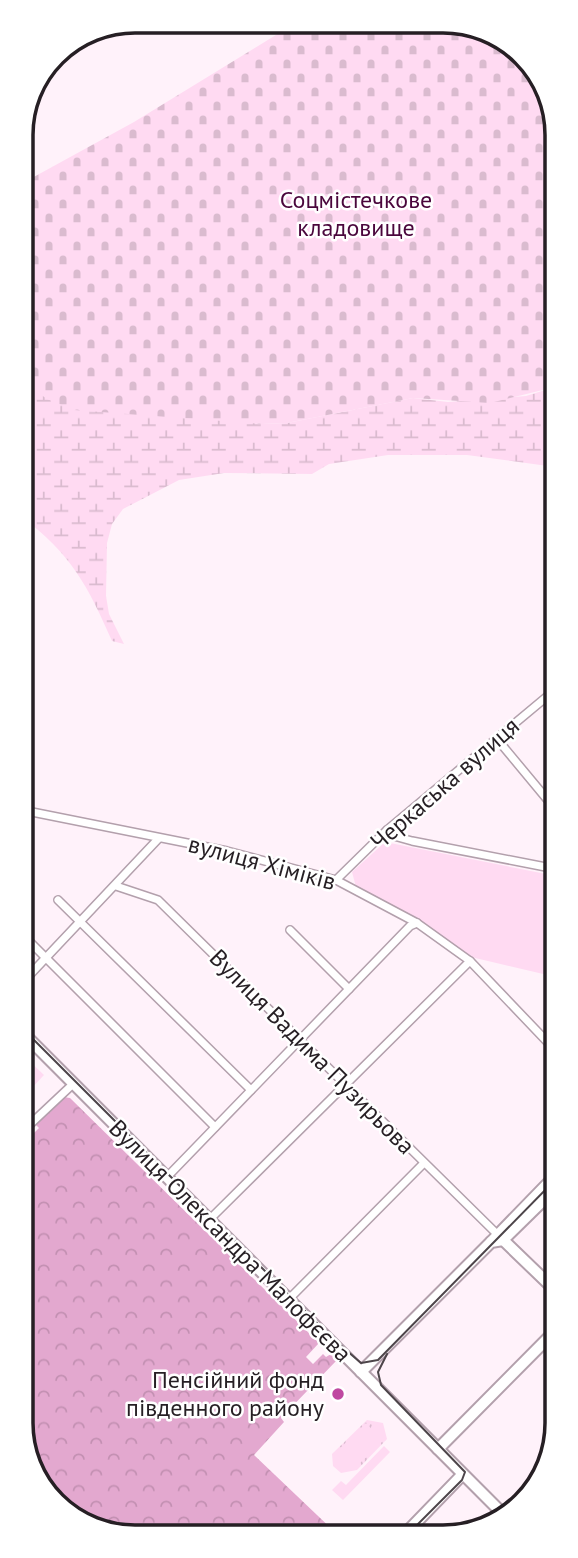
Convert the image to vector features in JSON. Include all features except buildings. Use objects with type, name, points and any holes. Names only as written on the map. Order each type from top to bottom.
[{"type":"street","name":"Черкаська вулиця","points":[[336,880],[387,830],[545,700]]},
{"type":"street","points":[[497,739],[545,797]]},
{"type":"street","name":"вулиця Хіміків","points":[[33,812],[273,861],[336,880],[417,923],[470,961],[545,1039]]},
{"type":"street","points":[[387,830],[394,836],[412,841],[545,867]]},
{"type":"street","points":[[33,971],[159,838]]},
{"type":"street","name":"Вулиця Вадима Пузирьова","points":[[116,886],[158,900],[345,1083],[498,1239],[545,1282]]},
{"type":"street","points":[[58,900],[251,1090]]},
{"type":"street","points":[[167,1177],[410,926],[417,923]]},
{"type":"street","points":[[289,930],[349,989]]},
{"type":"street","points":[[33,945],[215,1126]]},
{"type":"street","points":[[210,1219],[470,961]]},
{"type":"street","name":"Вулиця Олександра Малофєєва","points":[[33,1043],[438,1449]]},
{"type":"street","points":[[33,1122],[73,1084]]},
{"type":"street","points":[[288,1300],[424,1163]]},
{"type":"street","points":[[498,1239],[545,1187]]},
{"type":"street","points":[[361,1372],[498,1239],[545,1198]]},
{"type":"street","points":[[497,1509],[438,1449],[545,1341]]},
{"type":"street","points":[[414,1525],[462,1475]]},
{"type":"green space","name":"Соцмістечкове кладовище","points":[[279,33],[442,33],[482,41],[505,54],[531,84],[543,116],[545,389],[490,403],[413,398],[287,423],[262,424],[74,410],[47,399],[33,389],[33,177],[134,122]]},
{"type":"green space","points":[[33,389],[48,399],[262,424],[287,423],[413,398],[448,402],[526,396],[545,390],[545,466],[467,455],[388,455],[329,464],[312,474],[224,473],[179,480],[123,509],[112,524],[107,543],[106,596],[109,614],[124,644],[112,641],[86,587],[66,558],[33,526]]},
{"type":"green space","points":[[385,842],[545,874],[545,974],[471,957],[435,931],[356,887],[352,872]]},
{"type":"green space","points":[[33,1065],[44,1075],[33,1087]]},
{"type":"green space","points":[[63,1097],[70,1098],[319,1343],[306,1357],[313,1364],[323,1354],[326,1357],[331,1354],[337,1360],[281,1418],[284,1422],[254,1455],[328,1525],[116,1523],[79,1508],[63,1495],[50,1479],[35,1442],[33,1422],[33,1134],[39,1128],[35,1124]]},
{"type":"green space","points":[[367,1420],[383,1423],[387,1439],[357,1470],[341,1473],[333,1466],[332,1454]]},
{"type":"green space","points":[[366,1423],[383,1441],[353,1470],[336,1452]]},
{"type":"green space","points":[[384,1446],[390,1452],[343,1500],[332,1490],[341,1481],[346,1485]]},
{"type":"tram line","points":[[33,1039],[331,1337],[361,1363],[378,1360],[545,1190]]},
{"type":"tram line","points":[[387,1354],[378,1372],[381,1385],[465,1472],[462,1480],[417,1525]]},
{"type":"place","name":"Пенсійний фонд південного району","points":[[338,1394]]}]
